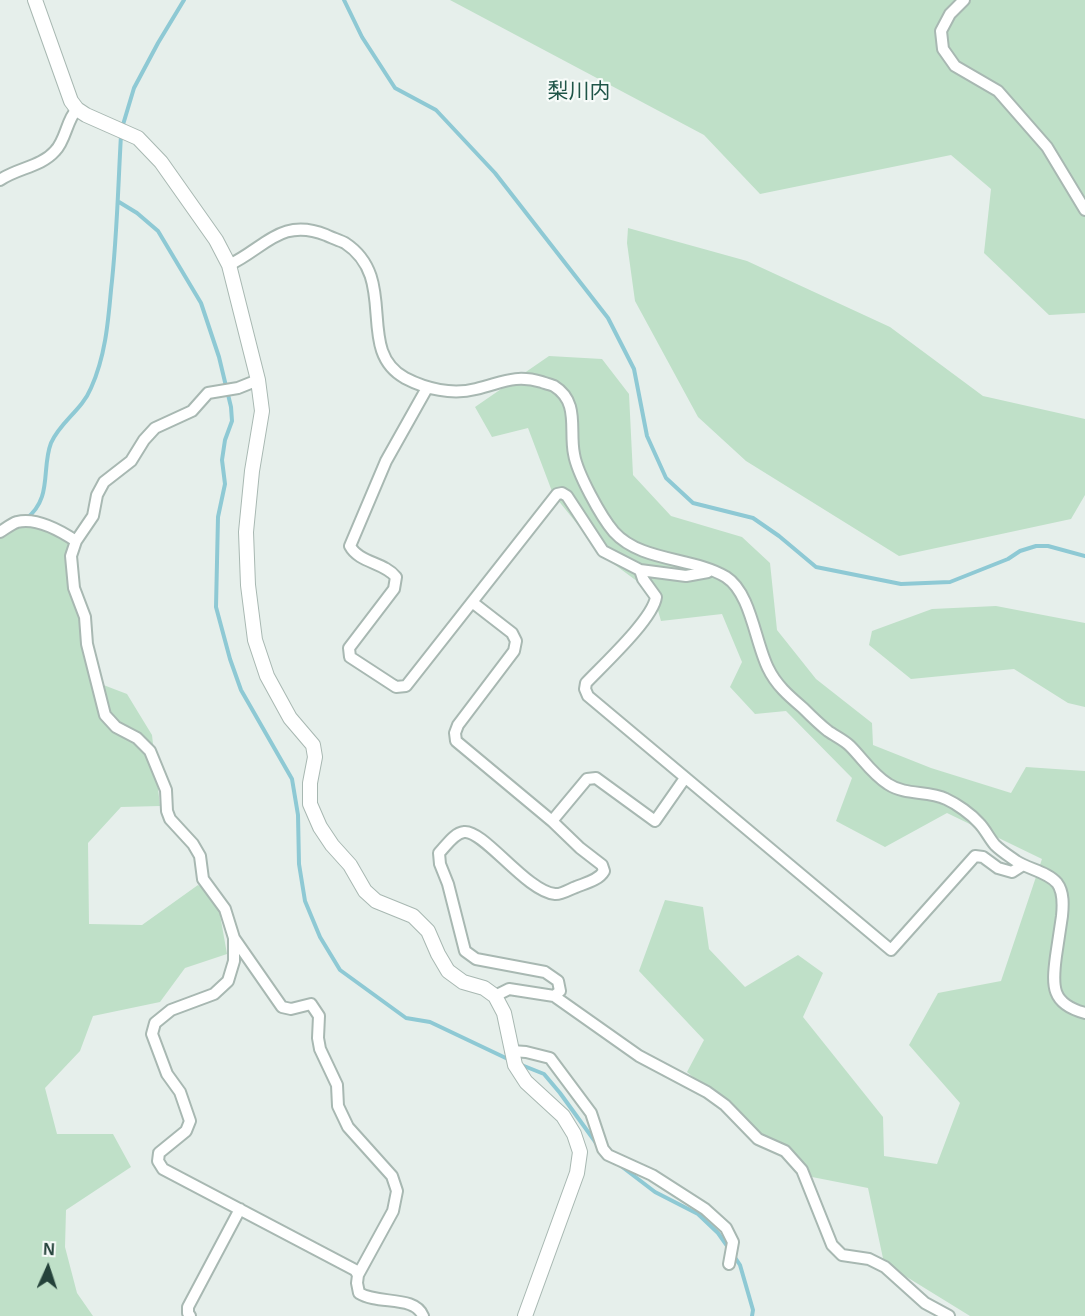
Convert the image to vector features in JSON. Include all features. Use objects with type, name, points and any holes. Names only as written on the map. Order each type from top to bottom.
[{"type":"street","points":[[35,0],[71,100],[77,109],[138,138],[161,162],[216,240],[229,266],[248,384],[262,411],[252,471],[246,532],[248,585],[255,640],[267,676],[290,718],[313,745],[315,757],[310,783],[310,804],[320,827],[350,865],[365,891],[376,901],[413,916],[428,931],[448,971],[463,982],[484,988],[495,996],[504,1013],[515,1065],[526,1082],[562,1116],[574,1134],[580,1152],[577,1173],[525,1316]]},
{"type":"street","points":[[964,0],[950,14],[941,31],[943,49],[955,66],[998,91],[1047,147],[1085,210]]},
{"type":"street","points":[[0,180],[43,161],[56,151],[70,116],[77,109]]},
{"type":"street","points":[[229,266],[276,235],[294,229],[318,232],[344,243],[362,258],[373,276],[380,344],[387,363],[402,376],[427,388],[450,391],[474,390],[509,378],[529,378],[554,386],[567,398],[572,413],[573,452],[580,475],[613,531],[627,543],[728,578],[741,594],[769,670],[780,688],[828,731],[849,744],[862,762],[885,783],[898,790],[934,794],[950,801],[977,820],[996,846],[1023,866],[1057,882],[1062,893],[1063,909],[1053,982],[1058,999],[1072,1010],[1085,1013]]},
{"type":"street","points":[[248,384],[208,393],[192,411],[155,428],[144,440],[131,461],[104,482],[97,495],[93,516],[76,541],[71,556],[74,588],[85,617],[87,644],[105,715],[116,728],[137,738],[150,751],[166,790],[167,811],[170,819],[193,844],[200,856],[203,879],[225,909],[234,938],[234,961],[228,981],[214,994],[171,1010],[155,1023],[152,1034],[166,1074],[180,1092],[190,1121],[186,1131],[159,1153],[158,1161],[164,1169],[355,1270],[358,1275]]},
{"type":"street","points":[[427,388],[386,461],[350,546],[354,553],[390,569],[396,577],[394,589],[349,648],[350,657],[396,687],[406,686],[557,494],[562,493],[567,496],[603,551],[640,570],[686,576],[712,571]]},
{"type":"street","points":[[0,532],[16,522],[30,521],[63,532],[76,541]]},
{"type":"street","points":[[640,570],[643,579],[656,597],[655,606],[586,683],[585,689],[588,696],[891,950],[975,856],[983,857],[998,868],[1012,872],[1023,866]]},
{"type":"street","points":[[472,602],[512,633],[516,641],[514,651],[458,725],[455,733],[456,741],[552,821],[602,865],[604,871],[602,875],[557,894],[547,892],[505,862],[475,833],[465,832],[457,834],[440,853],[440,864],[448,884],[465,951],[476,959],[545,972],[558,981],[560,991],[554,996]]},
{"type":"street","points":[[552,821],[587,779],[596,778],[655,821],[685,778]]},
{"type":"street","points":[[234,938],[282,1007],[291,1009],[311,1004],[319,1016],[320,1049],[337,1085],[338,1106],[348,1127],[392,1176],[397,1191],[393,1211],[358,1275],[359,1293],[368,1298],[413,1303],[421,1310],[423,1316]]},
{"type":"street","points":[[495,996],[509,989],[554,996],[639,1056],[707,1092],[726,1105],[758,1139],[784,1151],[802,1170],[832,1245],[842,1255],[869,1259],[885,1267],[925,1303],[949,1316]]},
{"type":"street","points":[[511,1051],[550,1058],[591,1113],[603,1149],[608,1155],[652,1175],[705,1209],[726,1228],[733,1242],[729,1264]]},
{"type":"street","points":[[190,1316],[188,1307],[240,1209]]},
{"type":"green space","points":[[450,0],[1085,0],[1085,313],[1049,315],[984,253],[991,189],[951,155],[760,194],[704,135]]},
{"type":"green space","points":[[628,228],[747,261],[890,327],[983,396],[1085,419],[1085,495],[1071,519],[899,556],[746,461],[698,417],[635,301],[627,243]]},
{"type":"green space","points":[[549,356],[602,359],[629,394],[633,475],[671,516],[742,537],[770,563],[777,630],[816,679],[872,723],[873,745],[931,768],[1011,793],[1026,767],[1085,771],[1085,1316],[970,1316],[884,1263],[868,1188],[812,1177],[687,1072],[704,1040],[639,971],[665,900],[703,907],[709,949],[745,987],[798,955],[823,973],[803,1017],[883,1117],[884,1156],[937,1164],[960,1103],[909,1045],[938,993],[1001,981],[1042,859],[947,813],[885,847],[836,821],[852,778],[786,711],[755,714],[730,687],[742,662],[722,614],[661,621],[653,593],[603,556],[553,494],[528,428],[492,437],[475,407]]},
{"type":"green space","points":[[26,522],[71,542],[70,572],[93,681],[127,694],[152,735],[160,806],[121,807],[88,843],[89,924],[142,925],[198,885],[217,898],[227,954],[185,968],[160,1002],[93,1016],[80,1051],[45,1088],[57,1134],[113,1134],[131,1167],[66,1210],[65,1247],[77,1293],[93,1316],[0,1316],[0,537]]},
{"type":"green space","points":[[996,606],[1085,623],[1085,707],[1068,703],[1014,669],[911,679],[869,645],[872,631],[932,609]]},
{"type":"waterway","points":[[122,128],[134,88],[184,0]]},
{"type":"waterway","points":[[344,0],[362,37],[395,88],[436,110],[495,173],[608,318],[634,369],[647,436],[666,478],[693,503],[753,518],[816,567],[901,584],[950,582],[1036,546],[1048,546],[1085,556]]},
{"type":"waterway","points":[[26,519],[40,502],[43,493],[51,443],[87,396],[103,352],[115,252],[121,135]]},
{"type":"waterway","points":[[119,202],[137,213],[158,231],[201,303],[219,357],[231,407],[232,421],[225,440],[222,460],[225,484],[218,517],[216,607],[241,690],[292,779],[298,815],[299,864],[305,901],[320,937],[340,970],[406,1018],[430,1022],[510,1060]]},
{"type":"waterway","points":[[519,1064],[544,1074],[599,1147]]},
{"type":"waterway","points":[[621,1166],[655,1192],[698,1214],[718,1233],[730,1250]]},
{"type":"waterway","points":[[734,1256],[740,1265],[753,1310],[752,1316]]},
{"type":"district","name":"梨川内","points":[[579,92]]}]
